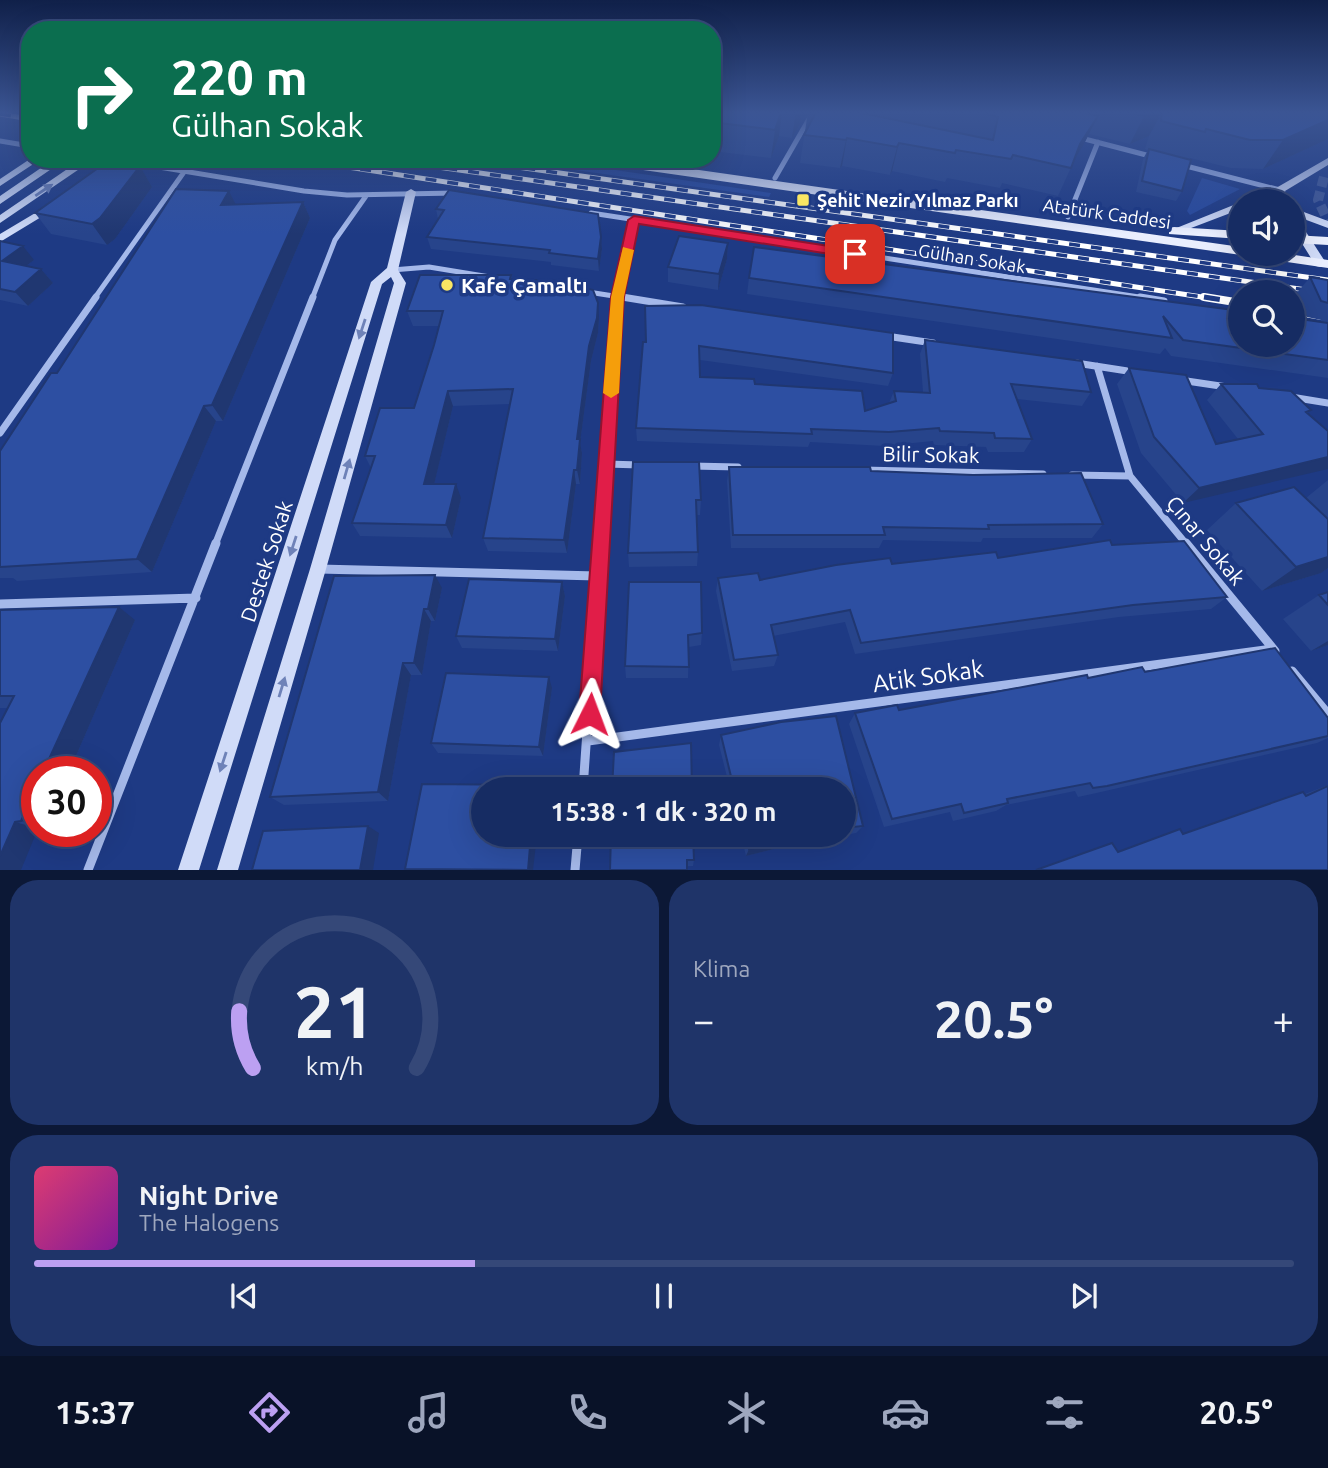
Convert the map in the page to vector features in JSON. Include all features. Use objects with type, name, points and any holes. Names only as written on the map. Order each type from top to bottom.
[{"type":"main road","name":"Atatürk Caddesi","points":[[657,168],[1228,249]]},
{"type":"main road","name":"Atatürk Caddesi","points":[[711,168],[1174,231],[1228,234]]},
{"type":"main road","points":[[1305,239],[1328,241]]},
{"type":"main road","points":[[1305,260],[1324,263]]},
{"type":"street","points":[[775,178],[790,153]]},
{"type":"street","points":[[1068,217],[1094,153]]},
{"type":"street","points":[[1136,153],[1163,160]]},
{"type":"street","points":[[1291,189],[1328,161]]},
{"type":"street","points":[[1176,163],[1260,189]]},
{"type":"street","points":[[0,183],[22,168]]},
{"type":"street","points":[[0,201],[48,168]]},
{"type":"street","points":[[0,220],[76,168]]},
{"type":"street","points":[[162,168],[302,191],[366,196],[411,192],[458,193]]},
{"type":"street","points":[[0,433],[184,172]]},
{"type":"street","name":"Destek Sokak","points":[[188,870],[377,282],[392,271],[411,192]]},
{"type":"street","points":[[88,870],[335,240],[366,196]]},
{"type":"street","points":[[0,239],[67,197]]},
{"type":"street","points":[[1174,231],[1228,210]]},
{"type":"street","name":"Gülhan Sokak","points":[[580,212],[1172,302]]},
{"type":"street","points":[[1305,216],[1328,225]]},
{"type":"street","points":[[584,777],[618,297],[634,220]]},
{"type":"street","points":[[1305,245],[1324,263]]},
{"type":"street","points":[[392,271],[429,267],[497,278]]},
{"type":"street","name":"Destek Sokak","points":[[226,870],[318,569],[400,284],[392,271]]},
{"type":"street","points":[[577,291],[686,307]]},
{"type":"street","points":[[878,335],[946,345]]},
{"type":"street","points":[[1069,362],[1138,373]]},
{"type":"street","name":"Çınar Sokak","points":[[1097,366],[1130,476],[1281,658]]},
{"type":"street","points":[[1166,377],[1235,388]]},
{"type":"street","points":[[1276,395],[1328,403]]},
{"type":"street","points":[[1290,397],[1299,406]]},
{"type":"street","points":[[606,464],[647,465]]},
{"type":"street","points":[[675,466],[744,467]]},
{"type":"street","name":"Bilir Sokak","points":[[854,470],[1047,474]]},
{"type":"street","points":[[1061,474],[1130,476]]},
{"type":"street","points":[[318,569],[597,576]]},
{"type":"street","points":[[0,604],[196,598]]},
{"type":"street","name":"Atik Sokak","points":[[588,741],[1273,649]]},
{"type":"street","points":[[1289,667],[1328,714]]},
{"type":"street","points":[[575,870],[577,847]]},
{"type":"path","points":[[1305,305],[1313,307]]},
{"type":"shaded area","points":[[560,168],[602,168],[771,193],[769,197]]},
{"type":"shaded area","points":[[1202,178],[1240,189],[1228,189],[1228,195],[1190,215],[1187,211]]},
{"type":"building","points":[[972,153],[1077,153],[1071,168],[1013,155],[1011,159]]},
{"type":"building","points":[[1148,153],[1163,153],[1191,160],[1182,191],[1142,181]]},
{"type":"building","points":[[98,168],[138,168],[100,218],[92,224],[35,213]]},
{"type":"building","points":[[176,189],[229,191],[221,205],[303,202],[212,405],[204,406],[137,559],[0,567],[0,451],[51,373],[57,373]]},
{"type":"building","points":[[449,190],[598,214],[601,237],[598,259],[549,253],[550,250],[427,237],[444,210],[436,209]]},
{"type":"building","points":[[679,236],[728,243],[719,274],[668,267]]},
{"type":"building","points":[[0,241],[23,246],[2,261],[41,269],[15,292],[0,289]]},
{"type":"building","points":[[754,247],[1228,309],[1228,346],[1183,340],[1163,316],[1172,338],[749,278]]},
{"type":"building","points":[[420,275],[511,275],[510,279],[559,281],[593,290],[598,303],[597,318],[589,346],[577,439],[580,439],[577,470],[574,470],[564,540],[483,538],[513,389],[448,391],[424,484],[456,484],[446,525],[352,523],[375,456],[365,456],[380,408],[414,408],[434,345],[443,311],[407,311]]},
{"type":"building","points":[[1310,277],[1328,280],[1328,303],[1321,301]]},
{"type":"building","points":[[701,305],[893,333],[893,373],[699,346],[700,377],[754,379],[755,384],[862,391],[865,411],[896,401],[894,391],[930,393],[925,340],[1082,361],[1091,392],[1011,384],[1032,439],[995,438],[994,433],[940,431],[939,428],[889,432],[811,429],[812,434],[636,428],[643,342],[646,342],[645,306]]},
{"type":"building","points":[[1305,320],[1328,323],[1328,360],[1305,357]]},
{"type":"building","points":[[1129,368],[1186,375],[1216,444],[1263,434],[1221,384],[1257,384],[1259,388],[1291,391],[1311,410],[1306,412],[1328,431],[1328,457],[1199,488],[1154,437]]},
{"type":"building","points":[[633,462],[699,462],[701,500],[696,500],[698,552],[628,553]]},
{"type":"building","points":[[729,467],[870,467],[871,471],[973,475],[1081,473],[1103,524],[988,525],[989,529],[883,527],[885,535],[733,535]]},
{"type":"building","points":[[1294,487],[1328,519],[1328,557],[1296,567],[1236,503]]},
{"type":"building","points":[[1110,540],[1112,545],[1184,541],[1227,597],[1133,605],[861,643],[850,610],[771,625],[778,655],[734,660],[718,578],[758,573],[760,580],[836,565],[890,558],[892,564],[996,552],[998,558]]},
{"type":"building","points":[[435,575],[428,609],[424,609],[414,663],[403,663],[378,792],[270,797],[334,576]]},
{"type":"building","points":[[469,579],[562,582],[555,639],[456,636]]},
{"type":"building","points":[[629,582],[701,582],[702,633],[688,635],[689,667],[625,666]]},
{"type":"building","points":[[1328,592],[1328,605],[1319,595]]},
{"type":"building","points":[[119,607],[50,756],[21,756],[21,821],[15,822],[0,856],[0,723],[14,696],[0,696],[0,610]]},
{"type":"building","points":[[1275,648],[1328,718],[1328,736],[1107,786],[1093,788],[1090,783],[1007,799],[1008,803],[964,813],[961,804],[892,819],[855,713],[897,705],[899,710],[1142,667],[1145,672]]},
{"type":"building","points":[[446,673],[549,677],[539,747],[431,743]]},
{"type":"building","points":[[836,716],[851,777],[731,777],[721,735],[781,722]]},
{"type":"building","points":[[691,743],[692,777],[613,777],[614,752]]},
{"type":"building","points":[[422,784],[471,784],[471,847],[530,847],[528,870],[405,869]]},
{"type":"building","points":[[1328,786],[1328,870],[1036,870],[1112,843],[1118,852],[1180,829],[1183,834],[1303,792],[1306,796]]},
{"type":"building","points":[[856,797],[863,826],[856,827]]},
{"type":"building","points":[[368,826],[360,870],[252,870],[263,831]]},
{"type":"building","points":[[611,847],[693,847],[694,860],[687,860],[687,870],[610,870]]},
{"type":"tunnel","points":[[1324,177],[1318,200],[1328,221]]},
{"type":"railway","points":[[354,168],[1215,299]]},
{"type":"railway","points":[[445,168],[1328,293]]},
{"type":"railway","points":[[524,168],[1328,280]]},
{"type":"railway","points":[[1204,297],[1228,301]]},
{"type":"railway","points":[[1305,313],[1328,317]]},
{"type":"slow traffic","points":[[611,393],[618,297],[628,250]]},
{"type":"place","name":"Şehit Nezir Yılmaz Parkı","points":[[803,200]]},
{"type":"place","name":"Kafe Çamaltı","points":[[447,285]]},
{"type":"route","points":[[590,714],[597,576],[618,297],[634,220],[855,254]]}]
